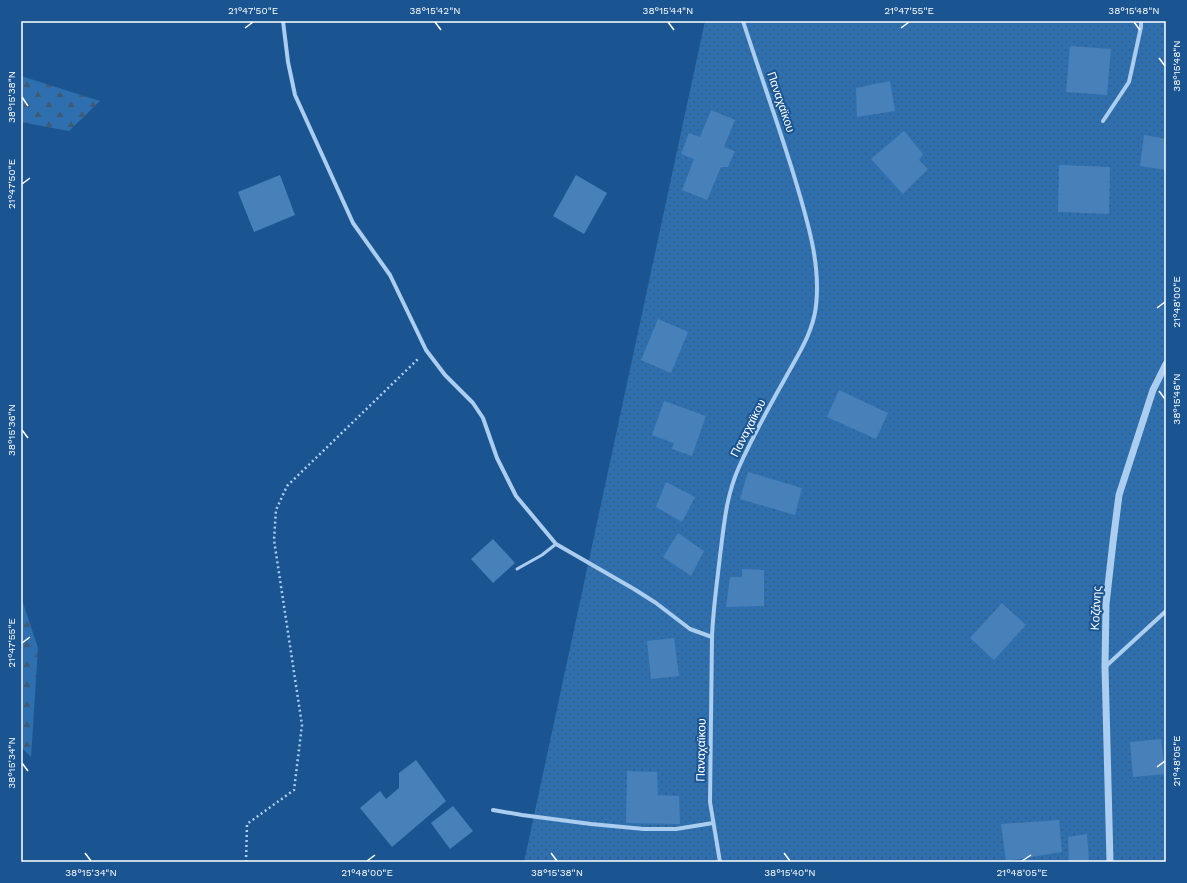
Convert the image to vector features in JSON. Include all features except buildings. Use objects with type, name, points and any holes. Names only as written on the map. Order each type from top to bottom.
[{"type":"street","points":[[283,21],[288,62],[296,95],[353,223],[390,275],[426,350],[445,375],[474,403],[483,418],[497,458],[516,496],[556,544],[634,589],[656,603],[690,629],[712,637]]},
{"type":"street","name":"Παναχαϊκου","points":[[720,862],[713,823],[710,782],[712,637],[713,614],[728,497],[739,466],[809,334],[816,308],[817,294],[817,277],[813,244],[804,207],[781,132],[743,21]]},
{"type":"street","points":[[1103,121],[1129,82],[1141,21]]},
{"type":"street","name":"Κοζάνης","points":[[1110,862],[1105,667],[1106,604],[1119,495],[1153,390],[1166,364]]},
{"type":"street","points":[[1105,667],[1166,611]]},
{"type":"street","points":[[493,810],[591,824],[644,829],[676,829],[713,823]]},
{"type":"lane","points":[[517,569],[542,555],[556,544]]},
{"type":"path","points":[[246,862],[247,824],[294,790],[302,725],[274,540],[276,510],[286,486],[426,350]]},
{"type":"green space","points":[[705,21],[1166,21],[1166,862],[524,862]]},
{"type":"green space","points":[[21,76],[100,101],[69,131],[21,122]]},
{"type":"green space","points":[[21,597],[38,648],[31,757],[21,747]]}]
